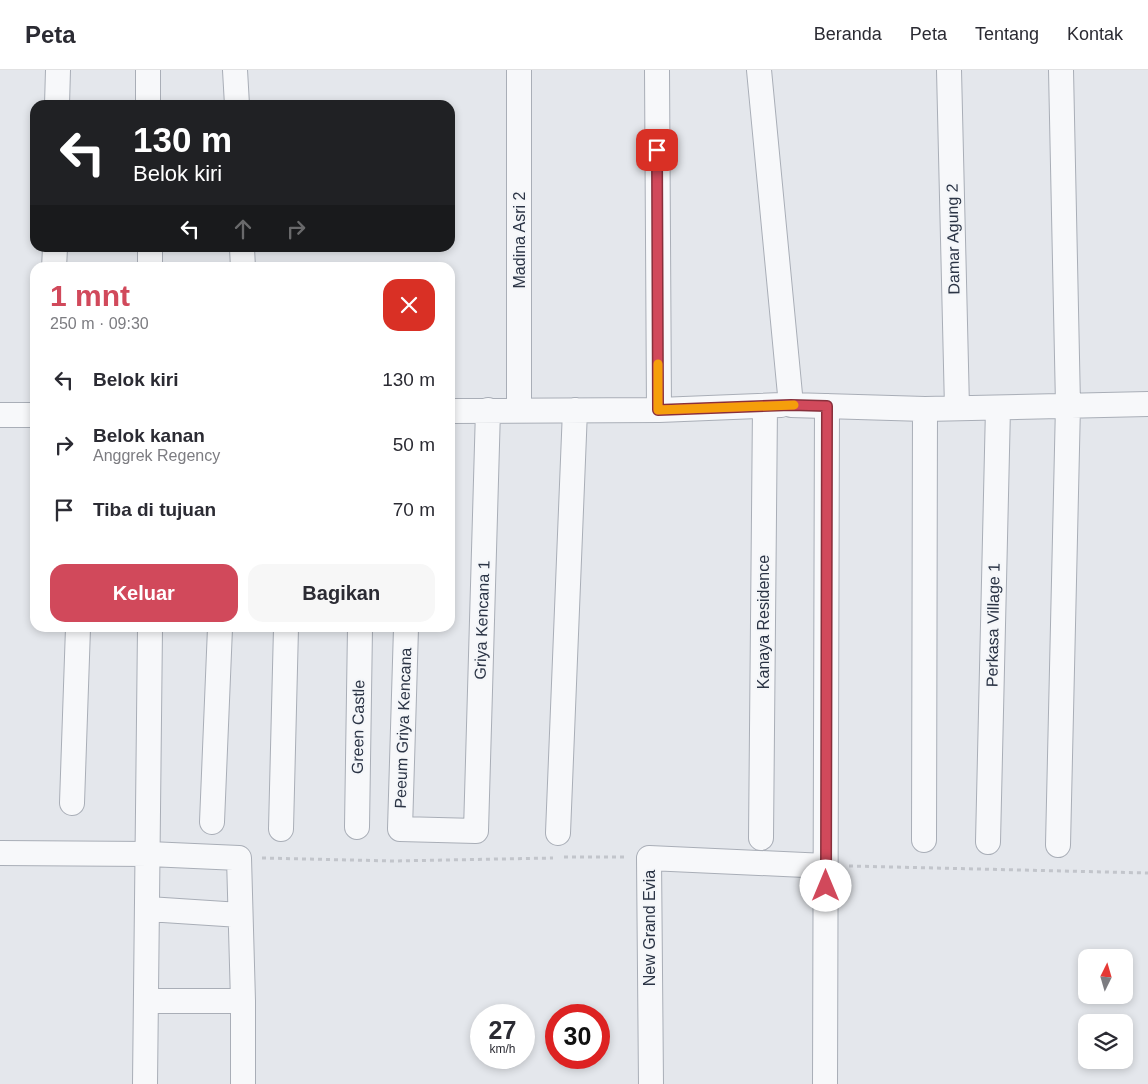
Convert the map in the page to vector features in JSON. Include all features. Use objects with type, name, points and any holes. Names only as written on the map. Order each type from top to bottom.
[{"type":"street","points":[[57,100],[58,70]]},
{"type":"street","points":[[148,70],[148,100]]},
{"type":"street","points":[[236,70],[237,100]]},
{"type":"street","name":"Madina Asri 2","points":[[519,70],[519,410]]},
{"type":"street","points":[[657,70],[658,410]]},
{"type":"street","points":[[759,70],[791,405]]},
{"type":"street","name":"Damar Agung 2","points":[[950,70],[957,408]]},
{"type":"street","points":[[1058,845],[1068,405],[1060,70]]},
{"type":"street","points":[[455,411],[658,410],[791,405],[925,409],[1148,404]]},
{"type":"street","name":"Kanaya Residence","points":[[761,838],[765,406]]},
{"type":"street","points":[[826,1084],[827,406]]},
{"type":"street","name":"Perkasa Village 1","points":[[988,842],[998,408]]},
{"type":"street","points":[[924,840],[925,409]]},
{"type":"street","name":"Griya Kencana 1","points":[[400,829],[476,831],[488,410]]},
{"type":"street","points":[[558,833],[575,410]]},
{"type":"street","points":[[0,415],[30,415]]},
{"type":"street","points":[[72,803],[78,632]]},
{"type":"street","points":[[145,1084],[150,632]]},
{"type":"street","points":[[212,822],[220,632]]},
{"type":"street","points":[[281,829],[286,632]]},
{"type":"street","name":"Green Castle","points":[[357,827],[360,632]]},
{"type":"street","name":"Peeum Griya Kencana","points":[[400,829],[406,632]]},
{"type":"street","points":[[0,853],[149,854],[239,858],[243,1084]]},
{"type":"street","name":"New Grand Evia","points":[[651,1084],[649,858],[826,866]]},
{"type":"street","points":[[148,909],[240,914]]},
{"type":"street","points":[[147,1001],[243,1001]]},
{"type":"path","points":[[239,858],[394,861],[532,859],[587,856],[649,858]]},
{"type":"path","points":[[826,866],[1148,872]]},
{"type":"slow traffic","points":[[658,364],[658,410],[794,405]]},
{"type":"route","points":[[657,150],[658,410],[791,405],[827,406],[826,886]]}]
